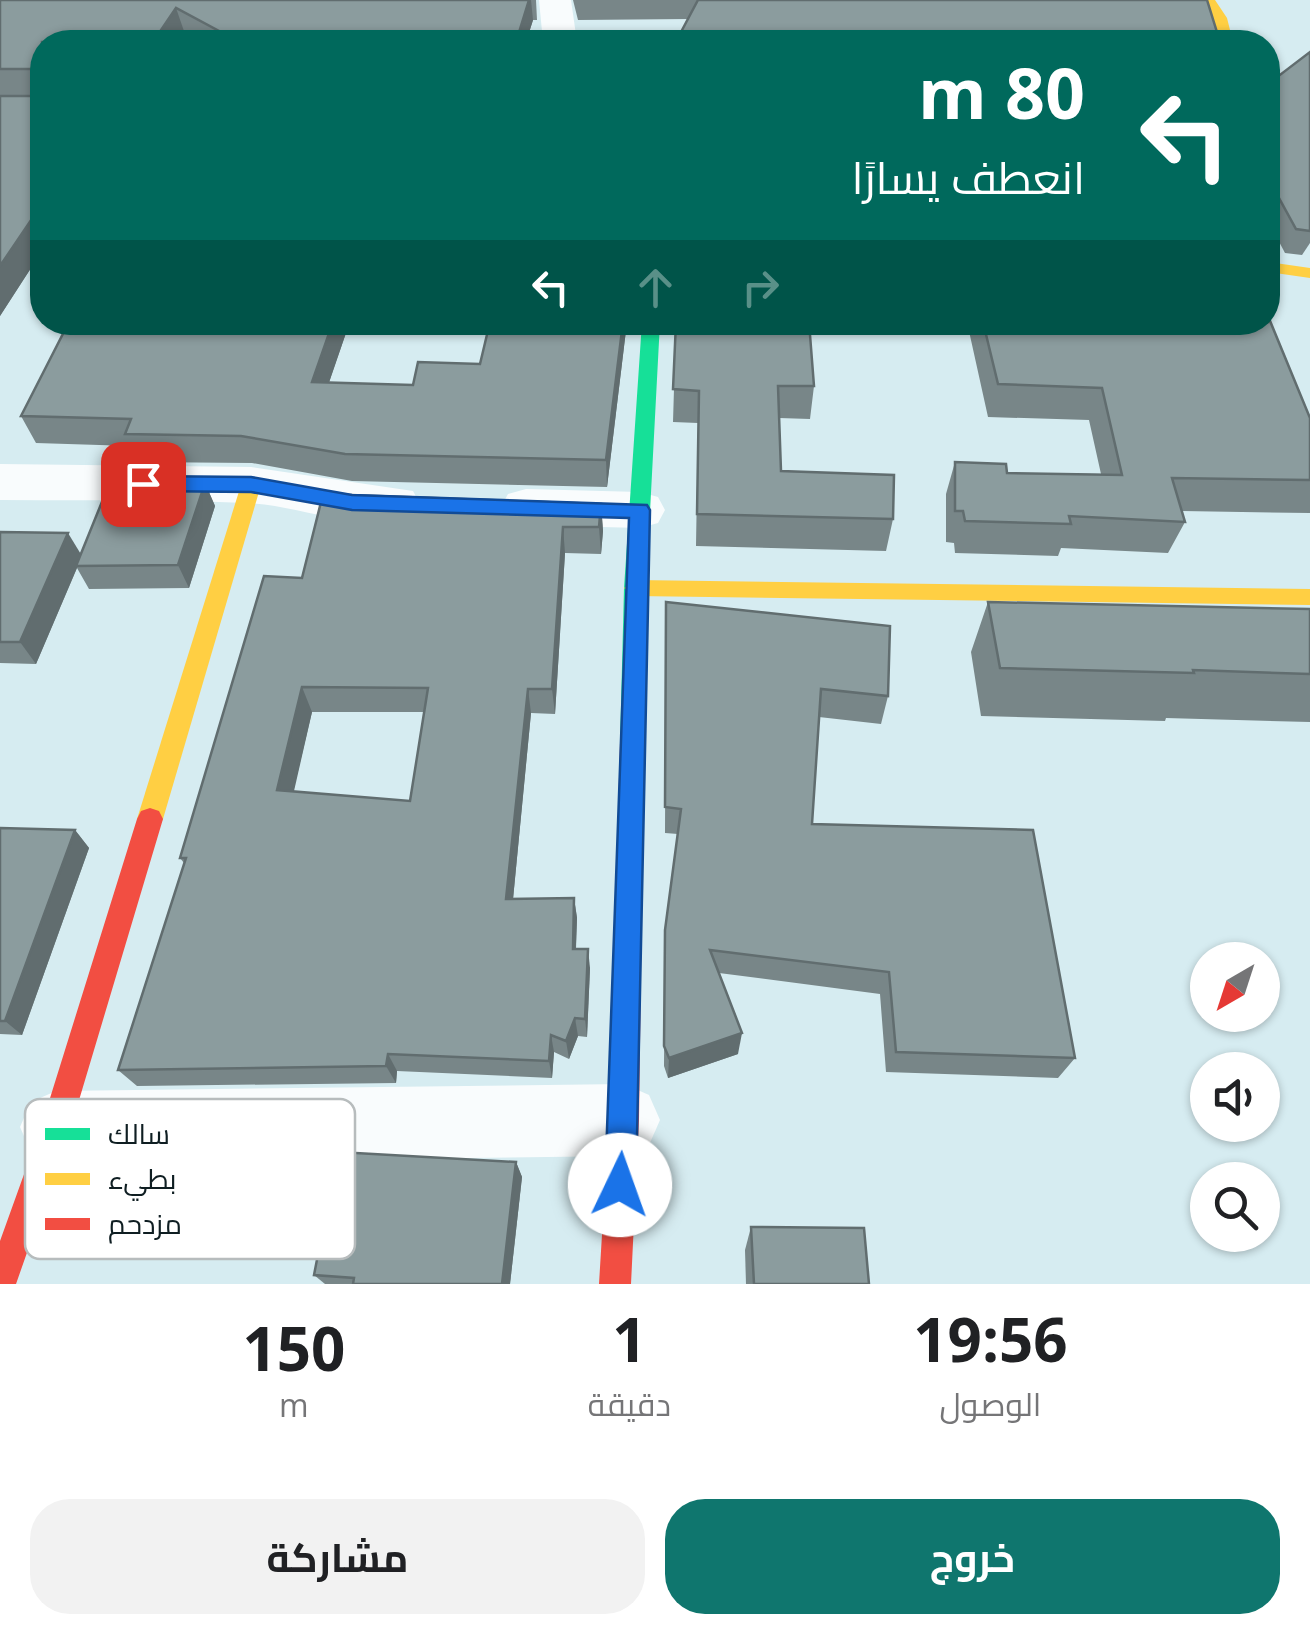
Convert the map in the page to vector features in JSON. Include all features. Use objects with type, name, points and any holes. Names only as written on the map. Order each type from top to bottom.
[{"type":"street","points":[[555,0],[559,30]]},
{"type":"street","points":[[1208,0],[1223,30]]},
{"type":"street","points":[[1280,269],[1310,273]]},
{"type":"street","points":[[615,1284],[624,1120],[635,588],[650,335]]},
{"type":"street","points":[[0,482],[251,485],[352,503],[640,510]]},
{"type":"street","points":[[65,1099],[251,485]]},
{"type":"street","points":[[635,588],[1310,598]]},
{"type":"street","points":[[355,1123],[624,1120]]},
{"type":"street","points":[[0,1284],[25,1214]]},
{"type":"building","points":[[0,0],[529,0],[520,30],[217,30],[176,8],[161,30],[30,30],[30,69],[0,69]]},
{"type":"building","points":[[698,0],[1207,0],[1216,30],[682,30]]},
{"type":"building","points":[[1310,52],[1310,231],[1296,229],[1280,200],[1280,75]]},
{"type":"building","points":[[0,96],[30,96],[30,222],[0,266]]},
{"type":"building","points":[[62,335],[328,335],[312,382],[413,385],[418,362],[480,364],[487,335],[621,335],[606,460],[345,454],[241,436],[125,434],[131,419],[21,416]]},
{"type":"building","points":[[675,335],[810,335],[814,386],[778,386],[781,471],[894,475],[893,519],[697,514],[699,391],[673,389]]},
{"type":"building","points":[[986,335],[1276,335],[1310,418],[1310,480],[1172,478],[1185,522],[1069,516],[1071,524],[965,521],[963,511],[955,511],[955,462],[1006,464],[1007,473],[1122,475],[1102,388],[998,384]]},
{"type":"building","points":[[110,482],[205,483],[178,565],[76,566]]},
{"type":"building","points":[[323,494],[601,504],[599,527],[563,527],[552,689],[528,689],[506,899],[574,898],[573,949],[588,949],[585,1019],[575,1018],[566,1041],[551,1035],[549,1061],[388,1054],[386,1066],[118,1070],[186,858],[180,858],[264,576],[302,578]],"holes":[[[302,687],[428,688],[410,801],[277,790]]]},
{"type":"building","points":[[0,532],[68,533],[20,642],[0,642]]},
{"type":"building","points":[[666,602],[890,626],[888,696],[821,689],[812,824],[1033,830],[1075,1058],[896,1052],[889,972],[710,950],[742,1033],[669,1058],[664,1046],[665,930],[681,809],[665,807]]},
{"type":"building","points":[[988,602],[1310,609],[1310,674],[1000,668]]},
{"type":"building","points":[[0,828],[75,830],[5,1021],[0,1021]]},
{"type":"building","points":[[355,1153],[516,1162],[502,1284],[353,1284],[354,1278],[314,1275],[317,1259],[355,1259]]},
{"type":"building","points":[[751,1227],[864,1228],[869,1284],[754,1284]]},
{"type":"traffic: fast","points":[[632,743],[635,588],[650,335]]},
{"type":"traffic: slow","points":[[1208,0],[1223,30]]},
{"type":"traffic: slow","points":[[1280,269],[1310,273]]},
{"type":"traffic: slow","points":[[150,819],[251,485]]},
{"type":"traffic: slow","points":[[635,588],[1310,597]]},
{"type":"traffic: jam","points":[[615,1284],[624,1120],[632,743]]},
{"type":"traffic: jam","points":[[65,1099],[150,819]]},
{"type":"traffic: jam","points":[[0,1284],[25,1214]]},
{"type":"route","points":[[143,484],[251,485],[352,503],[640,510],[620,1185]]}]
